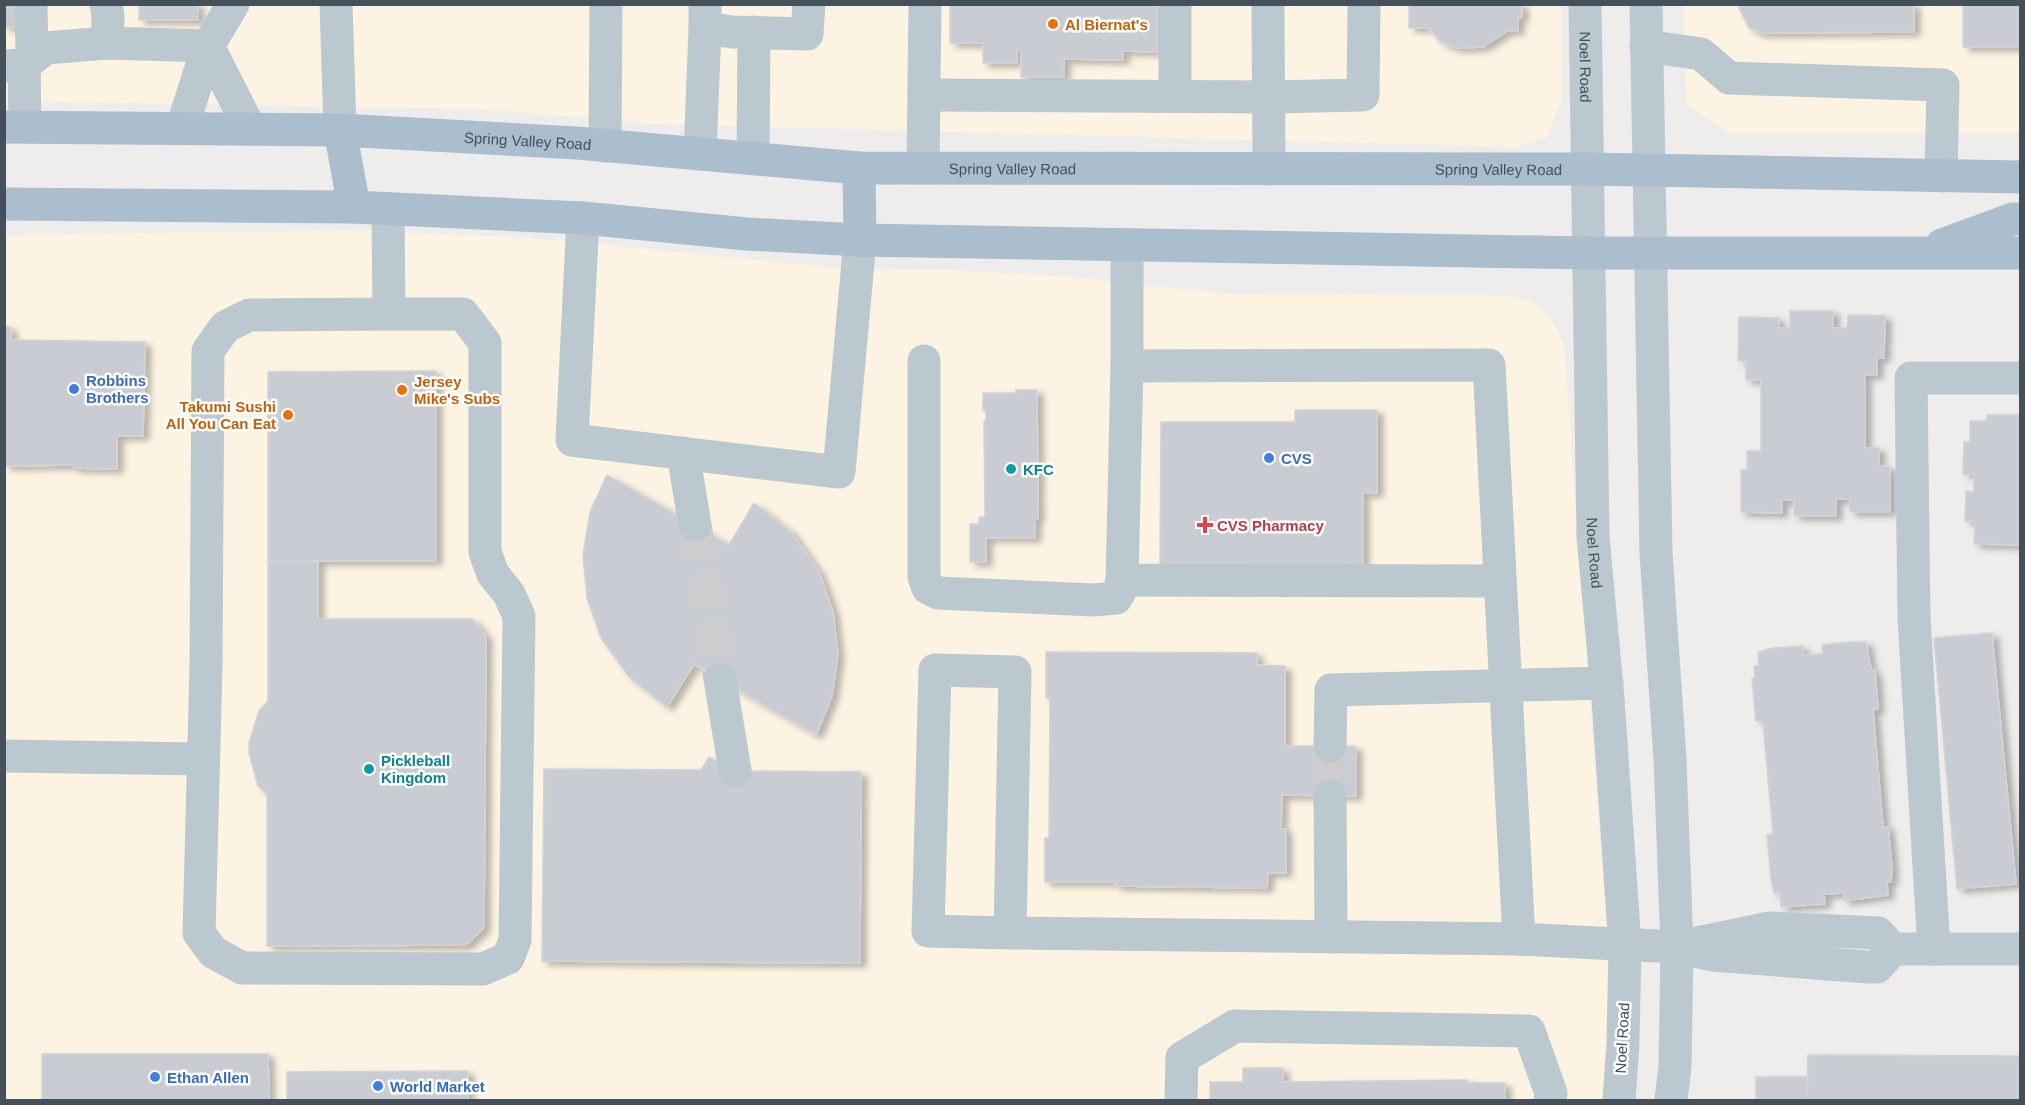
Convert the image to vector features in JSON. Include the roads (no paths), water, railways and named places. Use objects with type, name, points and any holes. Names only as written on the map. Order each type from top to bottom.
[{"type":"main road","name":"Spring Valley Road","points":[[15,127],[340,130],[605,146],[859,168],[1587,170],[2020,177]]},
{"type":"main road","points":[[340,130],[354,207]]},
{"type":"main road","points":[[859,168],[860,240]]},
{"type":"main road","points":[[4,204],[354,207],[583,218],[747,234],[860,240],[1031,241],[1127,246],[1588,253],[2020,253]]},
{"type":"main road","points":[[1920,252],[2013,219],[2020,219]]},
{"type":"street","points":[[15,127],[20,63],[31,4]]},
{"type":"street","points":[[106,4],[107,43]]},
{"type":"street","points":[[182,128],[208,45],[233,4]]},
{"type":"street","points":[[336,4],[340,130]]},
{"type":"street","points":[[605,146],[606,4]]},
{"type":"street","points":[[700,154],[705,16],[754,32],[807,34],[809,4]]},
{"type":"street","points":[[923,168],[925,4]]},
{"type":"street","points":[[1175,4],[1175,96]]},
{"type":"street","points":[[1268,4],[1269,169]]},
{"type":"street","points":[[924,95],[1269,97],[1364,95],[1364,4]]},
{"type":"street","name":"Noel Road","points":[[1585,4],[1593,537],[1607,683],[1625,946],[1623,1043],[1618,1101]]},
{"type":"street","points":[[1646,4],[1656,553],[1670,759],[1677,947],[1675,1066],[1671,1101]]},
{"type":"street","points":[[753,158],[754,32]]},
{"type":"street","points":[[20,63],[46,48],[107,43],[208,45]]},
{"type":"street","points":[[208,45],[250,129]]},
{"type":"street","points":[[1646,46],[1701,54],[1729,78],[1943,85],[1941,176]]},
{"type":"street","points":[[388,209],[389,314]]},
{"type":"street","points":[[583,218],[572,440],[839,472],[860,240]]},
{"type":"street","points":[[924,361],[924,577],[928,588],[938,593],[1093,600],[1116,598],[1122,580],[1127,246]]},
{"type":"street","points":[[463,314],[484,343],[485,552],[493,574],[509,594],[519,616],[515,940],[508,958],[483,969],[242,968],[213,952],[200,933],[203,759],[206,666],[208,351],[225,327],[249,315],[463,314]]},
{"type":"street","points":[[1127,366],[1489,365],[1519,939]]},
{"type":"street","points":[[1934,949],[1914,618],[1911,378],[2020,378]]},
{"type":"street","points":[[683,453],[695,525]]},
{"type":"street","points":[[1122,580],[1500,580]]},
{"type":"street","points":[[1010,933],[1015,672],[935,670],[928,931],[1010,933],[1519,939],[1677,947],[1712,955],[1868,967],[1877,967],[1893,949],[2020,949]]},
{"type":"street","points":[[720,679],[735,771]]},
{"type":"street","points":[[1330,746],[1331,690],[1607,683]]},
{"type":"street","points":[[4,756],[203,759]]},
{"type":"street","points":[[1330,796],[1331,937]]},
{"type":"street","points":[[1181,1101],[1182,1058],[1235,1026],[1529,1031],[1551,1093],[1550,1101]]},
{"type":"tunnel","points":[[695,525],[720,679]]},
{"type":"tunnel","points":[[1330,746],[1330,796]]},
{"type":"place","name":"Al Biernat's","points":[[1053,24]]},
{"type":"place","name":"Robbins Brothers","points":[[74,389]]},
{"type":"place","name":"Jersey Mike's Subs","points":[[402,390]]},
{"type":"place","name":"Takumi Sushi All You Can Eat","points":[[288,415]]},
{"type":"place","name":"CVS","points":[[1269,458]]},
{"type":"place","name":"KFC","points":[[1011,469]]},
{"type":"place","name":"CVS Pharmacy","points":[[1205,525]]},
{"type":"place","name":"Pickleball Kingdom","points":[[369,769]]},
{"type":"place","name":"Ethan Allen","points":[[155,1077]]},
{"type":"place","name":"World Market","points":[[378,1086]]}]
